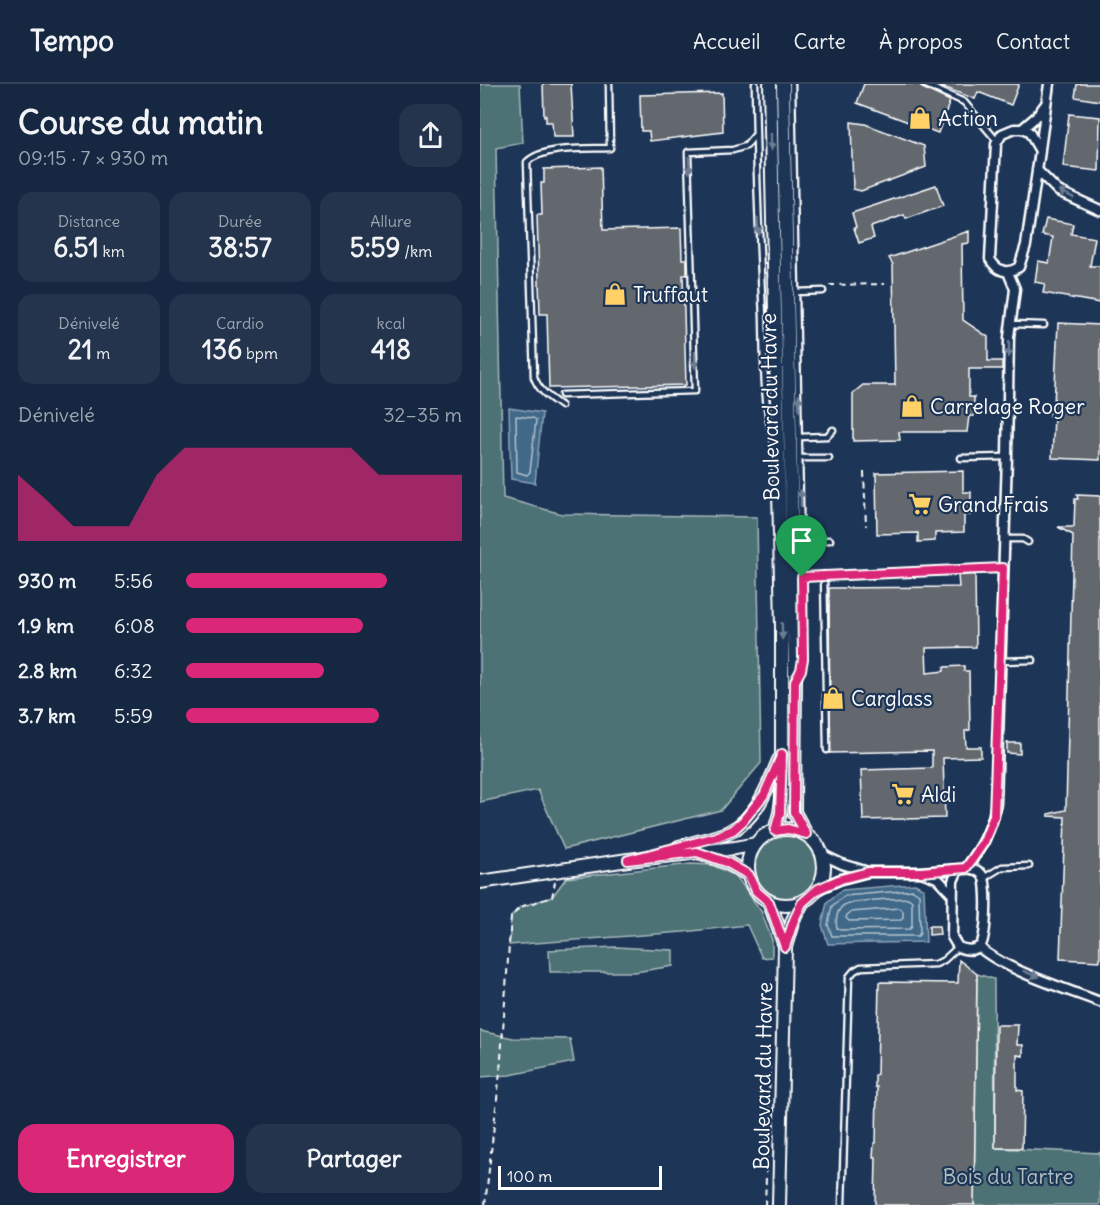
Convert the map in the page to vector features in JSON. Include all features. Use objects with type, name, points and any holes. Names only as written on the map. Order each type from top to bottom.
[{"type":"main road","name":"Boulevard du Havre","points":[[770,84],[782,754],[780,813],[775,831]]},
{"type":"main road","name":"Boulevard du Havre","points":[[783,84],[795,681],[794,812],[806,834],[814,841],[823,855]]},
{"type":"main road","points":[[628,860],[716,837],[733,830],[764,795],[782,754]]},
{"type":"main road","points":[[697,852],[726,862],[749,875],[749,858],[761,838],[775,831],[788,829],[806,834]]},
{"type":"main road","points":[[480,882],[756,844]]},
{"type":"main road","points":[[818,889],[824,876],[823,855]]},
{"type":"main road","name":"Boulevard du Havre","points":[[749,875],[785,947]]},
{"type":"main road","name":"Boulevard du Havre","points":[[779,1205],[785,947],[802,903],[818,889]]},
{"type":"main road","points":[[761,898],[782,906],[802,903]]},
{"type":"street","points":[[1040,151],[1034,137],[1022,129],[1007,131],[997,141],[990,259],[998,269],[1008,272],[1019,267],[1026,245],[1040,151],[1047,102],[1049,84]]},
{"type":"street","points":[[1022,129],[1036,117],[1047,102]]},
{"type":"street","points":[[1037,171],[1058,191],[1100,210]]},
{"type":"street","points":[[818,889],[841,879],[868,872],[964,869],[977,871],[984,878],[986,886],[984,938],[979,947],[972,950],[958,947],[952,937],[952,894],[955,876],[964,869],[984,842],[994,816],[1001,661],[1010,324],[1016,289],[1008,272]]},
{"type":"street","points":[[823,855],[868,872]]},
{"type":"street","points":[[921,872],[937,878],[952,894]]},
{"type":"street","points":[[979,947],[987,954],[1009,965],[1100,1002]]},
{"type":"lane","points":[[561,406],[545,394],[537,385],[534,376],[527,162],[539,154],[562,150],[610,148],[609,84]]},
{"type":"lane","points":[[755,84],[769,426],[778,456]]},
{"type":"lane","points":[[792,84],[803,659],[801,670],[795,681]]},
{"type":"lane","points":[[924,84],[964,102],[997,141]]},
{"type":"lane","points":[[562,395],[695,391],[688,152],[734,150],[746,146],[756,134]]},
{"type":"lane","points":[[796,292],[823,288]]},
{"type":"lane","points":[[1010,324],[1044,325]]},
{"type":"lane","points":[[800,437],[827,436],[833,430]]},
{"type":"lane","points":[[961,458],[1007,457]]},
{"type":"lane","points":[[800,458],[829,458]]},
{"type":"lane","points":[[1003,539],[1023,539],[1028,542]]},
{"type":"lane","points":[[801,541],[831,540]]},
{"type":"lane","points":[[802,577],[1003,568]]},
{"type":"lane","points":[[824,575],[827,750]]},
{"type":"lane","points":[[1001,661],[1033,660]]},
{"type":"lane","points":[[984,878],[1002,867],[1029,866]]},
{"type":"lane","points":[[842,1205],[849,977],[861,968],[936,964],[958,947]]},
{"type":"path","points":[[823,288],[885,284]]},
{"type":"path","points":[[864,472],[866,526]]},
{"type":"path","points":[[865,500],[871,499]]},
{"type":"path","points":[[485,1205],[500,1072],[511,917],[520,907],[552,897],[557,871]]},
{"type":"path","points":[[765,1205],[770,1067]]},
{"type":"green space","points":[[480,84],[520,84],[523,143],[496,148],[503,498],[562,514],[757,517],[761,763],[721,810],[564,849],[538,790],[480,802]]},
{"type":"green space","points":[[780,836],[792,836],[804,841],[812,849],[817,867],[812,885],[804,893],[792,898],[780,898],[768,893],[760,885],[755,873],[755,861],[760,849],[768,841]]},
{"type":"green space","points":[[691,864],[712,865],[736,876],[761,911],[772,940],[772,957],[762,958],[747,925],[509,945],[511,917],[520,907],[552,897],[566,878]]},
{"type":"green space","points":[[616,947],[673,950],[673,966],[635,972],[550,972],[549,950]]},
{"type":"green space","name":"Bois du Tartre","points":[[977,974],[994,979],[995,1148],[1100,1153],[1100,1205],[974,1205]]},
{"type":"green space","points":[[480,1031],[513,1038],[570,1039],[574,1062],[510,1075],[480,1077]]},
{"type":"water","points":[[509,408],[542,413],[535,483],[511,479]]},
{"type":"water","points":[[915,884],[924,889],[926,942],[828,944],[822,925],[827,902],[842,890]]},
{"type":"building","points":[[543,84],[571,84],[574,137],[553,137],[552,122],[546,122],[546,116],[544,116]]},
{"type":"building","name":"Action","points":[[864,84],[920,84],[922,88],[950,101],[938,133],[857,103]]},
{"type":"building","points":[[935,84],[1019,84],[1011,105],[978,92],[975,99]]},
{"type":"building","points":[[1077,84],[1100,84],[1100,101],[1075,97]]},
{"type":"building","points":[[722,93],[723,132],[650,141],[649,131],[641,131],[640,95]]},
{"type":"building","points":[[1069,114],[1100,117],[1099,171],[1063,167]]},
{"type":"building","points":[[851,122],[865,124],[924,146],[926,167],[861,191],[853,189]]},
{"type":"building","name":"Truffaut","points":[[601,167],[603,230],[681,228],[682,259],[687,259],[687,275],[683,275],[686,385],[549,388],[547,314],[540,314],[537,215],[542,215],[541,183],[544,183],[544,169]]},
{"type":"building","points":[[936,185],[943,206],[906,219],[904,215],[871,227],[874,238],[859,243],[852,213]]},
{"type":"building","points":[[1046,219],[1073,224],[1071,234],[1095,238],[1090,266],[1100,266],[1100,303],[1043,293],[1045,284],[1035,282],[1038,261],[1049,263],[1053,237],[1042,235]]},
{"type":"building","points":[[969,231],[969,243],[962,244],[963,320],[988,337],[988,361],[1002,361],[1002,369],[969,369],[969,397],[974,397],[974,416],[969,416],[967,432],[899,432],[900,440],[853,441],[853,393],[863,385],[895,385],[893,265],[889,258]]},
{"type":"building","points":[[1058,323],[1100,325],[1100,460],[1052,458],[1054,416],[1050,416],[1051,406],[1054,405]]},
{"type":"building","points":[[963,471],[963,492],[971,492],[971,515],[964,515],[964,532],[935,533],[935,541],[918,542],[918,533],[877,534],[876,473]]},
{"type":"building","points":[[1077,495],[1100,496],[1100,961],[1060,959],[1065,817],[1048,816],[1048,814],[1066,810],[1073,535],[1058,527],[1074,527]]},
{"type":"building","points":[[975,574],[976,647],[926,648],[927,673],[944,671],[944,667],[964,666],[964,671],[969,671],[970,730],[965,731],[966,747],[981,747],[981,757],[943,758],[945,818],[863,820],[861,770],[932,768],[932,751],[830,753],[829,588],[959,587],[958,575]]},
{"type":"building","points":[[1007,743],[1020,743],[1020,754],[1007,753]]},
{"type":"building","points":[[929,926],[939,926],[940,934],[929,935]]},
{"type":"building","points":[[959,960],[977,974],[974,1205],[875,1205],[876,1157],[873,1157],[874,1143],[876,1143],[877,1087],[875,1087],[875,1075],[877,1074],[879,982],[958,983]]},
{"type":"building","points":[[996,1025],[1018,1025],[1017,1045],[1023,1045],[1023,1056],[1017,1055],[1017,1090],[1023,1091],[1022,1148],[995,1148]]},
{"type":"place","name":"Action","points":[[920,118]]},
{"type":"place","name":"Truffaut","points":[[615,294]]},
{"type":"place","name":"Carrelage Roger","points":[[912,406]]},
{"type":"place","name":"Grand Frais","points":[[920,504]]},
{"type":"place","name":"Carglass","points":[[833,698]]},
{"type":"place","name":"Aldi","points":[[903,794]]},
{"type":"route","points":[[1003,568],[996,803],[991,827],[984,842],[966,868],[921,872],[868,872],[841,879],[818,889],[802,903],[785,947],[769,902],[756,891],[749,875],[726,862],[697,852],[628,860],[716,837],[733,830],[764,795],[782,754],[782,799],[775,831],[788,829],[806,834],[794,812],[795,681],[801,670],[803,659],[802,577],[1003,568]]}]
